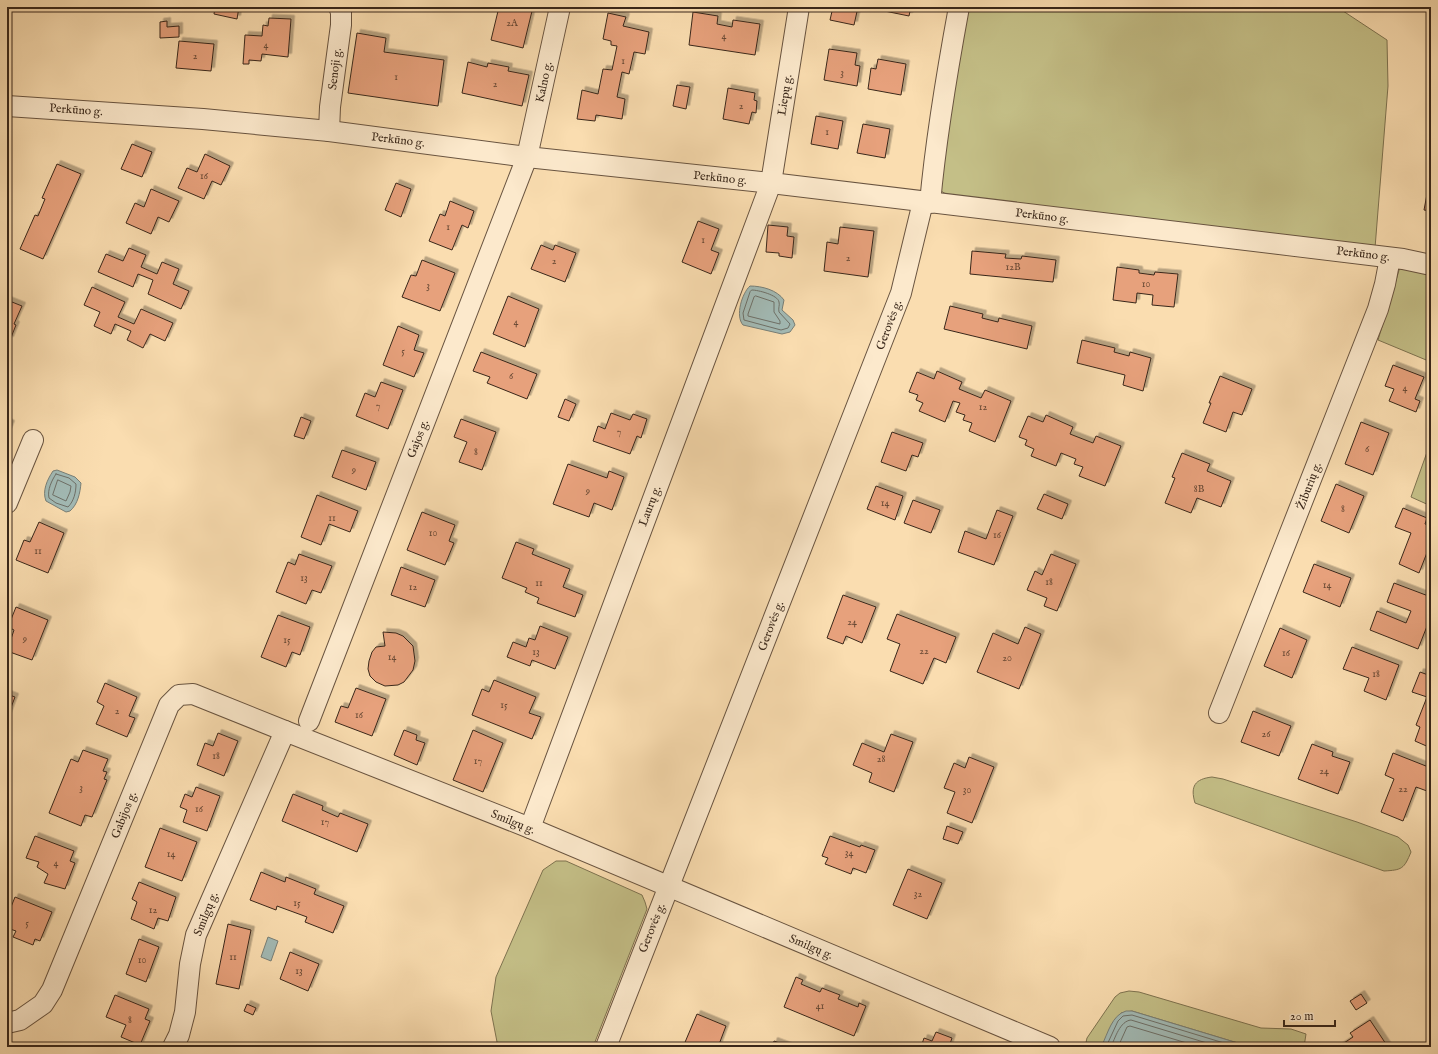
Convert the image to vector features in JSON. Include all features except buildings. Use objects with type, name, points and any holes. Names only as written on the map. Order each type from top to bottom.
[{"type":"street","name":"Senoji g.","points":[[329,131],[330,107],[341,25],[341,12],[339,7]]},
{"type":"street","name":"Kalno g.","points":[[527,157],[560,7]]},
{"type":"street","name":"Liepų g.","points":[[771,184],[800,7]]},
{"type":"street","name":"Gerovės g.","points":[[606,1047],[901,293],[927,202],[951,46],[959,7]]},
{"type":"street","name":"Perkūno g.","points":[[7,106],[203,119],[329,131],[527,157],[927,202],[1390,258],[1431,265]]},
{"type":"street","name":"Gajos g.","points":[[309,721],[527,157]]},
{"type":"street","name":"Laurų g.","points":[[530,828],[771,184]]},
{"type":"street","name":"Žiburių g.","points":[[1219,713],[1378,309],[1390,258]]},
{"type":"street","points":[[7,503],[33,440]]},
{"type":"street","name":"Gabijos g.","points":[[7,1022],[20,1020],[43,1004],[52,990],[170,705],[179,695],[192,694],[285,731]]},
{"type":"street","name":"Smilgų g.","points":[[173,1047],[179,1034],[185,1012],[190,964],[196,935],[285,731],[530,828],[668,888],[1050,1047]]},
{"type":"shaded area","points":[[964,7],[1337,7],[1387,40],[1388,86],[1375,248],[950,197],[937,188]]},
{"type":"shaded area","points":[[1400,267],[1431,275],[1431,362],[1378,340]]},
{"type":"shaded area","points":[[1431,441],[1431,506],[1411,497]]},
{"type":"shaded area","points":[[1212,777],[1223,779],[1357,822],[1398,837],[1408,845],[1411,852],[1402,868],[1384,871],[1195,803],[1193,792],[1195,784],[1201,780]]},
{"type":"shaded area","points":[[556,861],[566,861],[642,895],[647,909],[593,1047],[498,1047],[491,1011],[496,977],[543,870]]},
{"type":"shaded area","points":[[1129,991],[1139,992],[1261,1028],[1291,1029],[1306,1034],[1304,1047],[1251,1047],[1132,1011],[1121,1013],[1102,1045],[1103,1047],[1085,1047],[1087,1038],[1115,997],[1120,993]]},
{"type":"water","points":[[750,286],[769,289],[784,300],[782,310],[793,320],[795,325],[790,332],[782,334],[743,325],[740,316],[740,305],[744,294]]},
{"type":"water","points":[[57,470],[75,477],[81,483],[77,502],[70,511],[66,512],[46,501],[45,489],[47,482],[53,471]]},
{"type":"water","points":[[268,937],[278,941],[271,961],[261,957]]},
{"type":"water","points":[[1132,1011],[1251,1047],[1103,1047],[1102,1045],[1114,1020],[1121,1013]]}]
